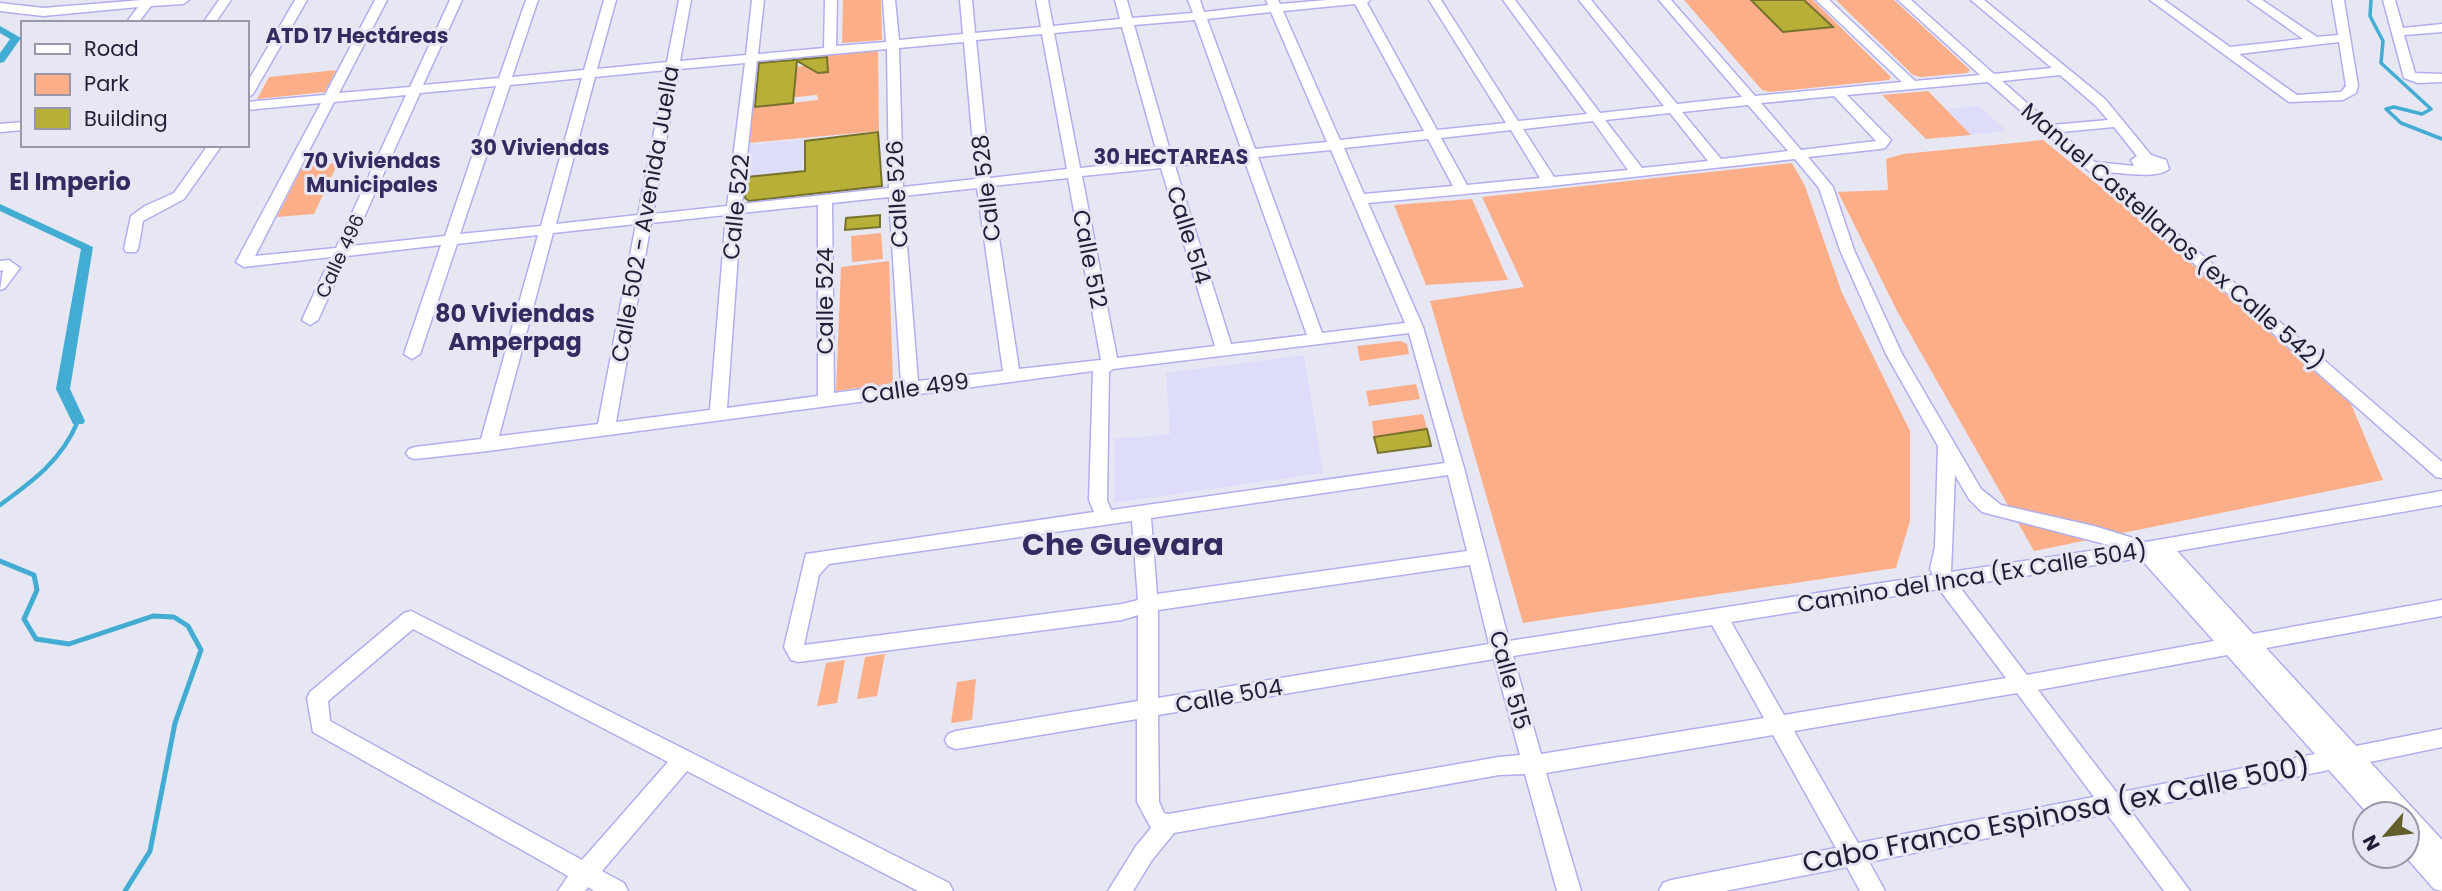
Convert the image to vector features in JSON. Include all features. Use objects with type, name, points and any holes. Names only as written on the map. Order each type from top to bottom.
[{"type":"street","points":[[64,10],[73,0]]},
{"type":"street","points":[[0,6],[43,12],[183,0]]},
{"type":"street","points":[[210,21],[225,0]]},
{"type":"street","points":[[248,92],[301,0]]},
{"type":"street","points":[[381,0],[244,262],[546,232],[1754,100],[2063,71]]},
{"type":"street","name":"Calle 496","points":[[310,320],[456,0]]},
{"type":"street","points":[[412,354],[531,0]]},
{"type":"street","points":[[488,445],[610,0]]},
{"type":"street","name":"Calle 502 - Avenida Juella","points":[[607,429],[685,0]]},
{"type":"street","name":"Calle 522","points":[[718,415],[734,211],[758,0]]},
{"type":"street","points":[[830,51],[831,0]]},
{"type":"street","name":"Calle 526","points":[[889,0],[893,46],[895,193],[909,388]]},
{"type":"street","name":"Calle 528","points":[[965,0],[984,184],[1012,376]]},
{"type":"street","name":"Calle 512","points":[[1042,0],[1050,31],[1108,364],[1101,371],[1098,500],[1105,516]]},
{"type":"street","name":"Calle 514","points":[[1121,0],[1167,164],[1224,349]]},
{"type":"street","points":[[1194,0],[1316,338]]},
{"type":"street","points":[[248,106],[1050,31],[1201,16],[1274,4],[1360,0],[1462,189]]},
{"type":"street","points":[[1435,0],[1550,183]]},
{"type":"street","points":[[1509,0],[1638,173]]},
{"type":"street","points":[[1585,0],[1718,164]]},
{"type":"street","points":[[1665,0],[1754,100],[1826,187],[1847,250],[1894,354],[1975,494],[1988,507],[2153,548],[2342,758],[2388,800]]},
{"type":"street","points":[[1822,0],[1912,85]]},
{"type":"street","name":"Manuel Castellanos (ex Calle 542)","points":[[1904,0],[2089,166],[2234,288],[2442,472]]},
{"type":"street","points":[[1977,0],[2100,102],[2145,163],[2133,170],[2089,166]]},
{"type":"street","points":[[2156,0],[2294,99],[2350,93],[2338,0]]},
{"type":"street","points":[[2254,0],[2316,42]]},
{"type":"street","points":[[2389,0],[2409,75],[2418,79],[2442,78]]},
{"type":"street","points":[[134,21],[148,2]]},
{"type":"street","name":"Calle 515","points":[[1274,4],[1415,327],[1455,468],[1532,764],[1569,891]]},
{"type":"street","points":[[2397,32],[2442,28]]},
{"type":"street","points":[[2228,51],[2345,38]]},
{"type":"street","points":[[1361,199],[1550,183],[1880,145],[1884,140],[1838,93]]},
{"type":"street","points":[[0,128],[21,126]]},
{"type":"street","points":[[2049,129],[2118,126]]},
{"type":"street","points":[[131,249],[136,219],[150,209],[179,196],[214,147]]},
{"type":"street","name":"Calle 524","points":[[825,201],[825,401]]},
{"type":"street","points":[[0,266],[9,265],[12,268],[0,285]]},
{"type":"street","name":"Calle 499","points":[[415,453],[909,388],[1415,327]]},
{"type":"street","points":[[1947,446],[1944,547],[1940,569],[1944,581],[2178,891]]},
{"type":"street","points":[[1455,468],[816,559],[810,572],[794,647],[798,654],[1122,612],[1148,604],[1478,557]]},
{"type":"street","name":"Camino del Inca (Ex Calle 504)","points":[[1502,649],[1718,618],[2442,498]]},
{"type":"street","points":[[1141,511],[1148,604],[1148,802],[1162,822]]},
{"type":"street","points":[[1162,822],[1499,766],[1552,764],[2022,684],[2442,608]]},
{"type":"street","points":[[1718,618],[1873,891]]},
{"type":"street","points":[[616,891],[577,883],[320,726],[317,698],[411,619],[941,891]]},
{"type":"street","name":"Calle 504","points":[[956,740],[1502,649]]},
{"type":"street","name":"Cabo Franco Espinosa (ex Calle 500)","points":[[1671,891],[2442,738]]},
{"type":"street","points":[[2342,758],[2372,800]]},
{"type":"street","points":[[577,883],[684,759]]},
{"type":"street","points":[[1121,891],[1162,822]]},
{"type":"street","points":[[2421,833],[2442,856]]},
{"type":"street","points":[[2421,858],[2442,881]]},
{"type":"shaded area","points":[[1979,106],[2007,131],[1971,135],[1947,109]]},
{"type":"shaded area","points":[[805,139],[802,170],[744,177],[747,145]]},
{"type":"shaded area","points":[[1304,355],[1323,473],[1114,503],[1114,439],[1170,434],[1166,373]]},
{"type":"green space","points":[[843,0],[881,0],[882,40],[842,43]]},
{"type":"green space","points":[[1684,0],[1813,0],[1891,77],[1889,80],[1770,92],[1762,90]]},
{"type":"green space","points":[[1836,0],[1894,0],[1970,70],[1967,73],[1921,77],[1913,75]]},
{"type":"green space","points":[[878,51],[879,131],[748,143],[750,108],[818,100],[817,95],[787,98],[788,90],[794,89],[796,76],[788,68],[812,65],[828,72],[827,54]]},
{"type":"green space","points":[[336,70],[325,92],[257,99],[269,77]]},
{"type":"green space","points":[[1928,91],[1971,135],[1926,139],[1882,95]]},
{"type":"green space","points":[[2043,140],[2145,223],[2351,404],[2383,480],[2034,551],[1897,311],[1838,192],[1888,190],[1886,159],[1903,154]]},
{"type":"green space","points":[[338,163],[314,214],[277,217],[303,166]]},
{"type":"green space","points":[[1792,163],[1805,186],[1842,293],[1910,431],[1910,521],[1896,568],[1523,623],[1430,301],[1524,287],[1482,197]]},
{"type":"green space","points":[[1472,199],[1508,280],[1426,285],[1394,205]]},
{"type":"green space","points":[[881,233],[883,259],[852,262],[851,236]]},
{"type":"green space","points":[[889,261],[893,383],[836,391],[841,267]]},
{"type":"green space","points":[[1400,341],[1407,344],[1409,354],[1360,361],[1357,346]]},
{"type":"green space","points":[[1416,384],[1420,399],[1369,406],[1366,391]]},
{"type":"green space","points":[[1423,414],[1427,429],[1374,437],[1372,421]]},
{"type":"green space","points":[[885,654],[877,696],[857,699],[865,657]]},
{"type":"green space","points":[[845,660],[837,703],[817,706],[826,663]]},
{"type":"green space","points":[[976,679],[972,720],[951,723],[957,682]]},
{"type":"building","points":[[1751,0],[1804,0],[1833,27],[1783,32]]},
{"type":"building","points":[[827,57],[828,72],[818,73],[797,61],[793,103],[755,107],[759,63]]},
{"type":"building","points":[[878,132],[882,186],[749,201],[745,198],[747,177],[805,171],[805,141]]},
{"type":"building","points":[[880,215],[880,227],[845,230],[846,218]]},
{"type":"building","points":[[1427,429],[1431,446],[1378,453],[1374,437]]},
{"type":"waterway","points":[[2371,0],[2370,16],[2383,41],[2381,63],[2431,109],[2422,114],[2394,107],[2386,109],[2401,123],[2442,139]]},
{"type":"waterway","points":[[0,29],[16,38],[0,60]]},
{"type":"waterway","points":[[0,207],[87,247],[63,389],[78,421]]},
{"type":"waterway","points":[[0,505],[45,469],[64,447],[78,421]]},
{"type":"waterway","points":[[0,561],[34,575],[37,590],[24,619],[36,639],[69,644],[153,616],[174,617],[188,626],[201,650],[175,723],[150,851],[125,891]]},
{"type":"district","name":"ATD 17 Hectáreas","points":[[357,35]]},
{"type":"district","name":"30 Viviendas","points":[[540,147]]},
{"type":"district","name":"30 HECTAREAS","points":[[1171,156]]},
{"type":"district","name":"70 Viviendas Municipales","points":[[372,172]]},
{"type":"district","name":"El Imperio","points":[[70,181]]},
{"type":"district","name":"80 Viviendas Amperpag","points":[[515,327]]},
{"type":"district","name":"Che Guevara","points":[[1123,544]]}]
